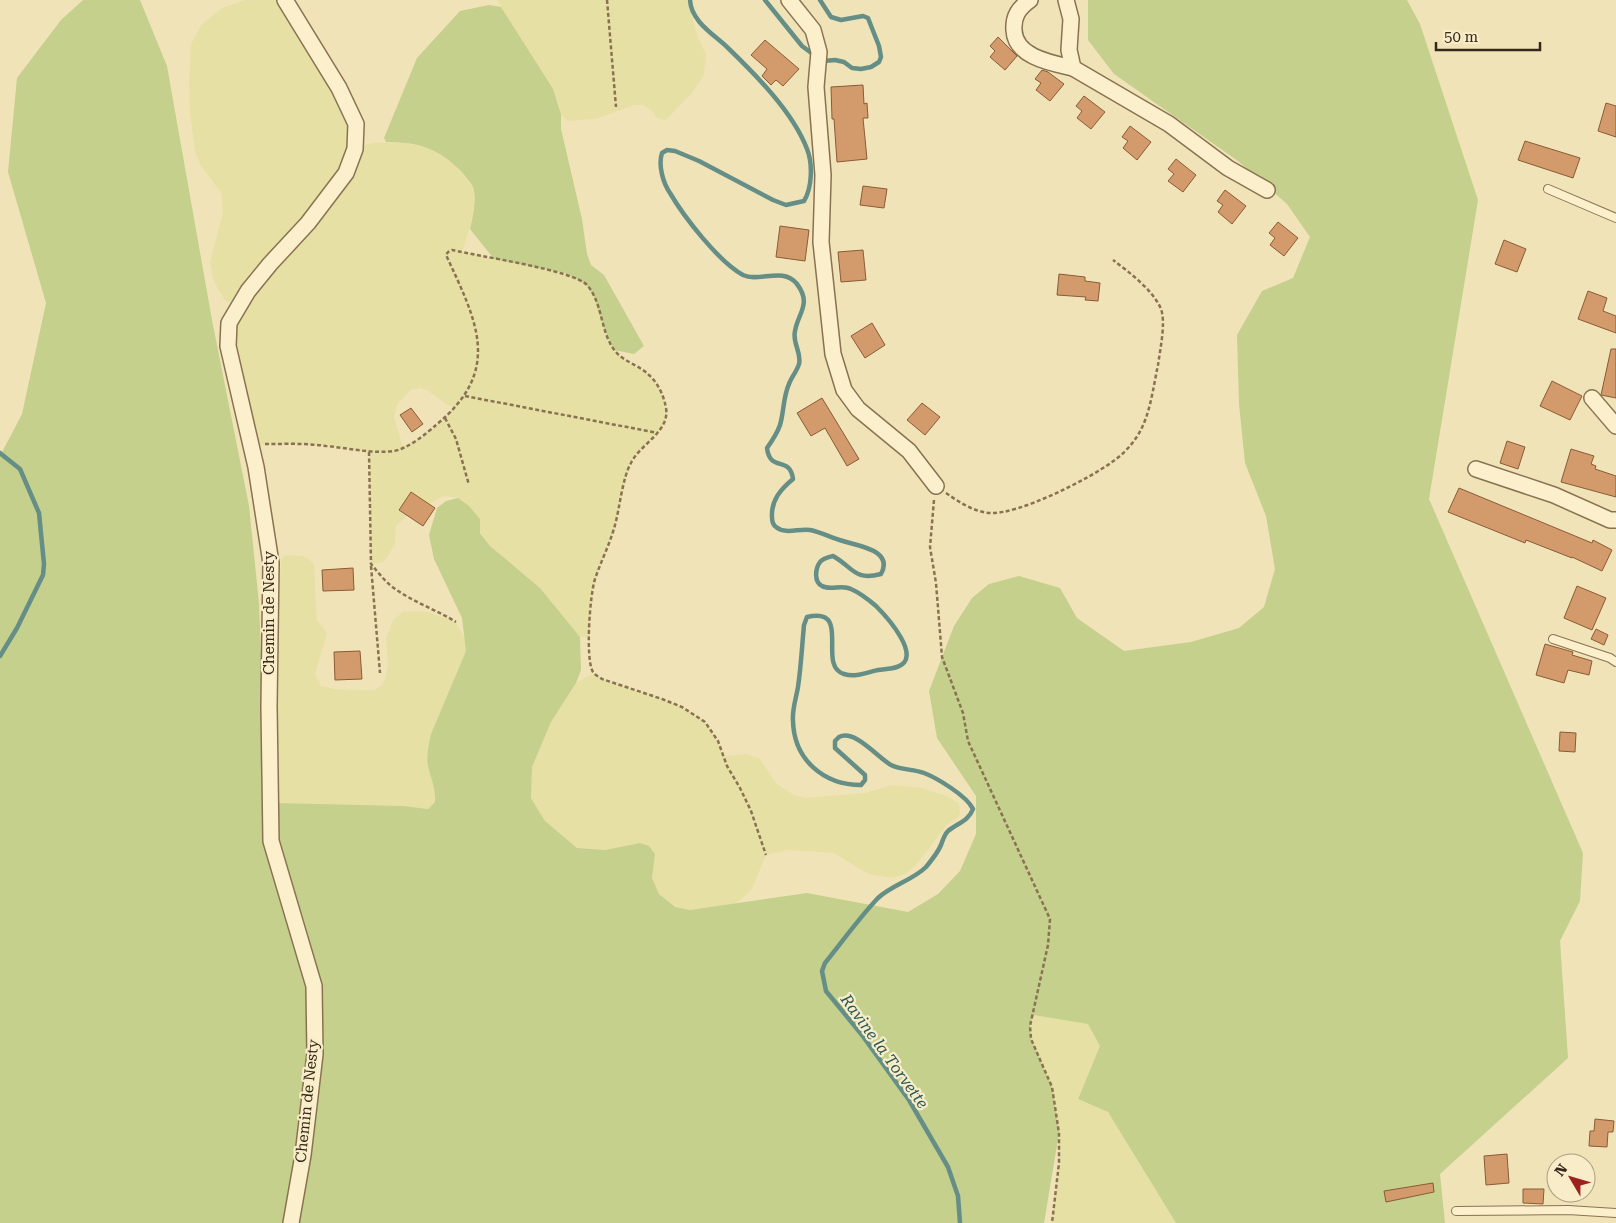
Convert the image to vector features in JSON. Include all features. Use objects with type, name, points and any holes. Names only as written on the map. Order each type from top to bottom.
[{"type":"street","name":"Chemin de Nesty","points":[[285,0],[339,88],[356,124],[355,149],[346,173],[308,223],[248,291],[229,323],[228,346],[256,467],[272,563],[269,706],[271,841],[314,986],[314,1054],[303,1155],[291,1223]]},
{"type":"street","points":[[789,0],[813,30],[819,52],[816,87],[823,175],[822,242],[833,354],[844,390],[858,409],[909,451],[936,486]]},
{"type":"street","points":[[1030,0],[1020,8],[1014,21],[1014,37],[1026,52],[1048,63],[1072,68],[1169,124],[1228,168],[1267,190]]},
{"type":"street","points":[[1066,0],[1071,19],[1069,50],[1072,68]]},
{"type":"street","points":[[1592,398],[1616,426]]},
{"type":"street","points":[[1476,469],[1554,495],[1610,520],[1616,520]]},
{"type":"lane","points":[[1548,189],[1616,218]]},
{"type":"lane","points":[[1553,639],[1610,658],[1616,662]]},
{"type":"lane","points":[[1456,1211],[1568,1210],[1616,1214]]},
{"type":"path","points":[[608,0],[616,107]]},
{"type":"path","points":[[251,445],[317,445],[369,452],[396,451],[421,438],[445,418],[465,396],[475,377],[478,353],[477,334],[468,304],[446,255],[452,250],[565,273],[586,284],[594,297],[604,328],[614,350],[626,362],[648,374],[662,393],[666,410],[665,422],[658,433],[635,455],[630,465],[615,526],[595,580],[590,598],[589,656],[591,667],[594,673],[602,679],[676,704],[704,722],[718,741],[727,766],[748,803],[766,855]]},
{"type":"path","points":[[1052,1223],[1059,1163],[1059,1133],[1052,1087],[1031,1039],[1030,1026],[1048,945],[1050,918],[968,741],[963,713],[942,657],[936,583],[930,547],[931,518],[936,486],[957,501],[976,510],[992,513],[1013,509],[1068,488],[1114,462],[1137,436],[1152,397],[1162,344],[1161,309],[1154,297],[1133,275],[1113,260]]},
{"type":"path","points":[[465,396],[658,433]]},
{"type":"path","points":[[445,418],[456,439],[469,485]]},
{"type":"path","points":[[369,452],[371,564],[380,673]]},
{"type":"path","points":[[371,564],[390,585],[418,603],[456,622]]},
{"type":"shaded area","points":[[245,0],[285,0],[355,121],[355,148],[372,143],[400,142],[431,148],[450,160],[465,175],[474,189],[473,218],[462,252],[565,273],[586,284],[594,297],[604,328],[614,350],[626,362],[648,374],[662,393],[667,410],[665,423],[658,433],[635,455],[630,465],[615,526],[590,599],[590,637],[580,637],[540,588],[490,546],[458,498],[444,496],[410,513],[396,526],[395,544],[384,562],[371,564],[369,452],[326,445],[251,445],[228,346],[239,307],[226,301],[218,290],[213,278],[210,262],[223,212],[221,193],[201,166],[195,152],[190,113],[191,44],[201,25],[222,8]],"holes":[[[420,388],[427,390],[454,408],[421,438],[403,447],[394,417],[397,405],[411,390]]]},
{"type":"shaded area","points":[[497,0],[687,0],[698,37],[706,54],[704,75],[692,93],[666,120],[656,117],[653,112],[643,105],[634,105],[596,119],[567,121],[561,114],[558,102]]},
{"type":"shaded area","points":[[285,555],[302,556],[309,559],[314,565],[317,620],[327,633],[315,674],[321,686],[334,689],[374,690],[381,686],[385,679],[388,664],[386,639],[393,620],[403,612],[428,612],[456,622],[465,639],[466,651],[431,734],[428,765],[436,792],[435,802],[428,809],[403,806],[277,803],[280,576],[281,559]]},
{"type":"shaded area","points":[[594,673],[602,679],[682,707],[705,722],[718,741],[723,756],[747,754],[760,759],[776,783],[794,795],[805,798],[865,793],[892,785],[922,788],[947,796],[959,803],[960,813],[958,817],[947,825],[917,864],[906,874],[892,878],[868,874],[834,853],[788,850],[766,855],[752,889],[736,904],[690,910],[674,907],[659,894],[652,878],[655,854],[640,843],[605,850],[577,848],[545,821],[531,798],[532,767],[551,722],[576,683]]},
{"type":"shaded area","points":[[1032,1015],[1088,1024],[1100,1046],[1078,1098],[1108,1112],[1176,1223],[1052,1223],[1059,1163],[1059,1133],[1052,1087],[1031,1039],[1030,1026]]},
{"type":"green space","points":[[83,0],[140,0],[167,66],[212,320],[249,506],[259,603],[266,788],[277,803],[403,806],[428,809],[435,802],[434,788],[427,762],[429,742],[466,651],[462,618],[434,559],[429,535],[437,508],[446,501],[458,498],[469,506],[480,519],[480,533],[490,546],[540,588],[580,637],[581,670],[576,683],[551,722],[532,767],[531,798],[545,821],[577,848],[605,850],[640,843],[649,846],[655,854],[652,878],[659,894],[675,907],[690,910],[807,893],[908,912],[938,894],[960,871],[976,834],[976,796],[937,738],[929,691],[954,626],[972,598],[989,584],[1019,576],[1060,588],[1077,618],[1124,651],[1191,642],[1239,628],[1264,607],[1275,569],[1266,516],[1245,463],[1239,404],[1237,335],[1262,291],[1293,278],[1310,237],[1287,204],[1238,161],[1114,74],[1088,40],[1088,0],[1407,0],[1420,24],[1478,200],[1429,499],[1583,853],[1580,901],[1560,941],[1568,1058],[1440,1174],[1445,1223],[1176,1223],[1108,1112],[1078,1099],[1100,1046],[1088,1024],[1033,1015],[1030,1026],[1031,1039],[1052,1087],[1059,1133],[1044,1223],[0,1223],[0,456],[22,414],[46,303],[8,172],[17,78],[61,20]]},
{"type":"green space","points":[[489,5],[501,7],[553,89],[561,114],[561,129],[582,219],[587,254],[591,265],[604,275],[644,346],[634,354],[614,350],[604,328],[594,297],[586,284],[565,273],[494,259],[470,229],[473,215],[474,190],[469,180],[452,163],[427,148],[408,143],[386,142],[384,138],[417,58],[460,11]]},
{"type":"building","points":[[998,37],[1017,56],[1005,70],[990,57],[995,51],[990,46]]},
{"type":"building","points":[[765,40],[799,69],[783,86],[776,80],[771,85],[762,76],[767,69],[751,55]]},
{"type":"building","points":[[1042,70],[1048,72],[1064,84],[1050,101],[1036,90],[1041,83],[1035,79]]},
{"type":"building","points":[[863,85],[864,104],[867,103],[868,118],[863,118],[867,159],[837,162],[834,119],[832,119],[831,87]]},
{"type":"building","points":[[1084,96],[1105,112],[1091,129],[1077,118],[1082,111],[1076,106]]},
{"type":"building","points":[[1606,103],[1616,106],[1616,137],[1598,131]]},
{"type":"building","points":[[1130,126],[1151,142],[1137,160],[1123,148],[1128,141],[1122,137]]},
{"type":"building","points":[[1525,141],[1580,158],[1573,178],[1518,160]]},
{"type":"building","points":[[1176,159],[1196,175],[1183,192],[1168,181],[1174,174],[1168,169]]},
{"type":"building","points":[[863,186],[887,189],[884,208],[860,205]]},
{"type":"building","points":[[1225,190],[1246,206],[1232,224],[1218,212],[1223,205],[1217,201]]},
{"type":"building","points":[[1278,222],[1298,238],[1284,256],[1270,245],[1275,238],[1269,233]]},
{"type":"building","points":[[780,226],[809,230],[805,261],[776,257]]},
{"type":"building","points":[[1504,240],[1526,249],[1517,272],[1495,264]]},
{"type":"building","points":[[863,250],[866,280],[841,282],[838,252]]},
{"type":"building","points":[[1059,274],[1085,277],[1085,281],[1100,283],[1098,301],[1085,300],[1086,297],[1057,295]]},
{"type":"building","points":[[1588,291],[1607,298],[1603,311],[1616,316],[1616,333],[1578,319]]},
{"type":"building","points":[[872,323],[885,345],[865,358],[851,336]]},
{"type":"building","points":[[1611,349],[1616,349],[1616,398],[1601,395]]},
{"type":"building","points":[[1552,381],[1582,396],[1570,420],[1540,406]]},
{"type":"building","points":[[822,398],[859,459],[847,466],[825,428],[811,436],[797,413]]},
{"type":"building","points":[[922,403],[940,417],[925,435],[907,420]]},
{"type":"building","points":[[411,408],[423,424],[412,432],[400,415]]},
{"type":"building","points":[[1507,441],[1525,447],[1518,469],[1500,463]]},
{"type":"building","points":[[1571,449],[1594,456],[1591,464],[1596,466],[1595,469],[1616,476],[1616,497],[1561,482]]},
{"type":"building","points":[[1459,488],[1592,543],[1593,540],[1612,550],[1602,571],[1572,557],[1526,540],[1525,543],[1448,512]]},
{"type":"building","points":[[411,492],[435,508],[423,526],[399,510]]},
{"type":"building","points":[[353,568],[354,590],[323,591],[322,570]]},
{"type":"building","points":[[1577,586],[1606,598],[1592,630],[1564,618]]},
{"type":"building","points":[[1596,629],[1608,635],[1604,645],[1591,639]]},
{"type":"building","points":[[1545,644],[1573,652],[1572,655],[1592,661],[1589,675],[1568,670],[1564,683],[1536,675]]},
{"type":"building","points":[[360,651],[362,679],[335,680],[334,652]]},
{"type":"building","points":[[1560,732],[1576,733],[1575,752],[1559,751]]},
{"type":"building","points":[[1595,1119],[1614,1121],[1613,1132],[1608,1132],[1607,1147],[1589,1146],[1590,1131],[1594,1131]]},
{"type":"building","points":[[1507,1154],[1509,1183],[1486,1185],[1484,1156]]},
{"type":"building","points":[[1433,1183],[1434,1192],[1386,1202],[1384,1191]]},
{"type":"building","points":[[1523,1189],[1544,1189],[1543,1204],[1523,1203]]},
{"type":"waterway","name":"Ravine la Torvette","points":[[690,0],[691,8],[698,21],[749,69],[793,121],[809,155],[811,176],[807,196],[804,201],[786,205],[699,161],[675,151],[667,150],[662,153],[661,158],[662,174],[667,189],[693,226],[723,260],[743,275],[749,277],[785,276],[797,284],[803,297],[803,308],[794,335],[800,360],[787,389],[779,428],[767,448],[772,460],[788,468],[793,479],[775,500],[772,511],[773,523],[784,531],[814,531],[865,547],[879,554],[883,559],[884,566],[881,574],[872,576],[859,575],[833,556],[824,559],[818,565],[816,572],[818,582],[822,586],[829,588],[844,587],[851,589],[876,606],[901,637],[907,655],[904,662],[897,667],[857,675],[844,674],[836,669],[833,660],[832,628],[828,620],[821,616],[807,617],[804,625],[799,679],[793,712],[795,735],[799,747],[805,758],[823,775],[847,784],[861,785],[865,780],[865,775],[835,748],[835,741],[839,737],[852,737],[866,745],[891,765],[924,773],[944,783],[965,799],[973,809],[965,820],[951,828],[938,851],[921,872],[878,898],[825,963],[822,971],[826,991],[862,1035],[909,1100],[948,1167],[958,1196],[960,1223]]},
{"type":"waterway","name":"Ravine la Torvette","points":[[765,0],[802,46],[824,61],[835,60],[844,62],[852,68],[861,69],[871,67],[879,62],[881,57],[879,46],[868,18],[863,16],[841,20],[831,17],[820,0]]},
{"type":"waterway","points":[[0,453],[20,469],[39,513],[44,564],[43,575],[17,628],[0,656]]}]
